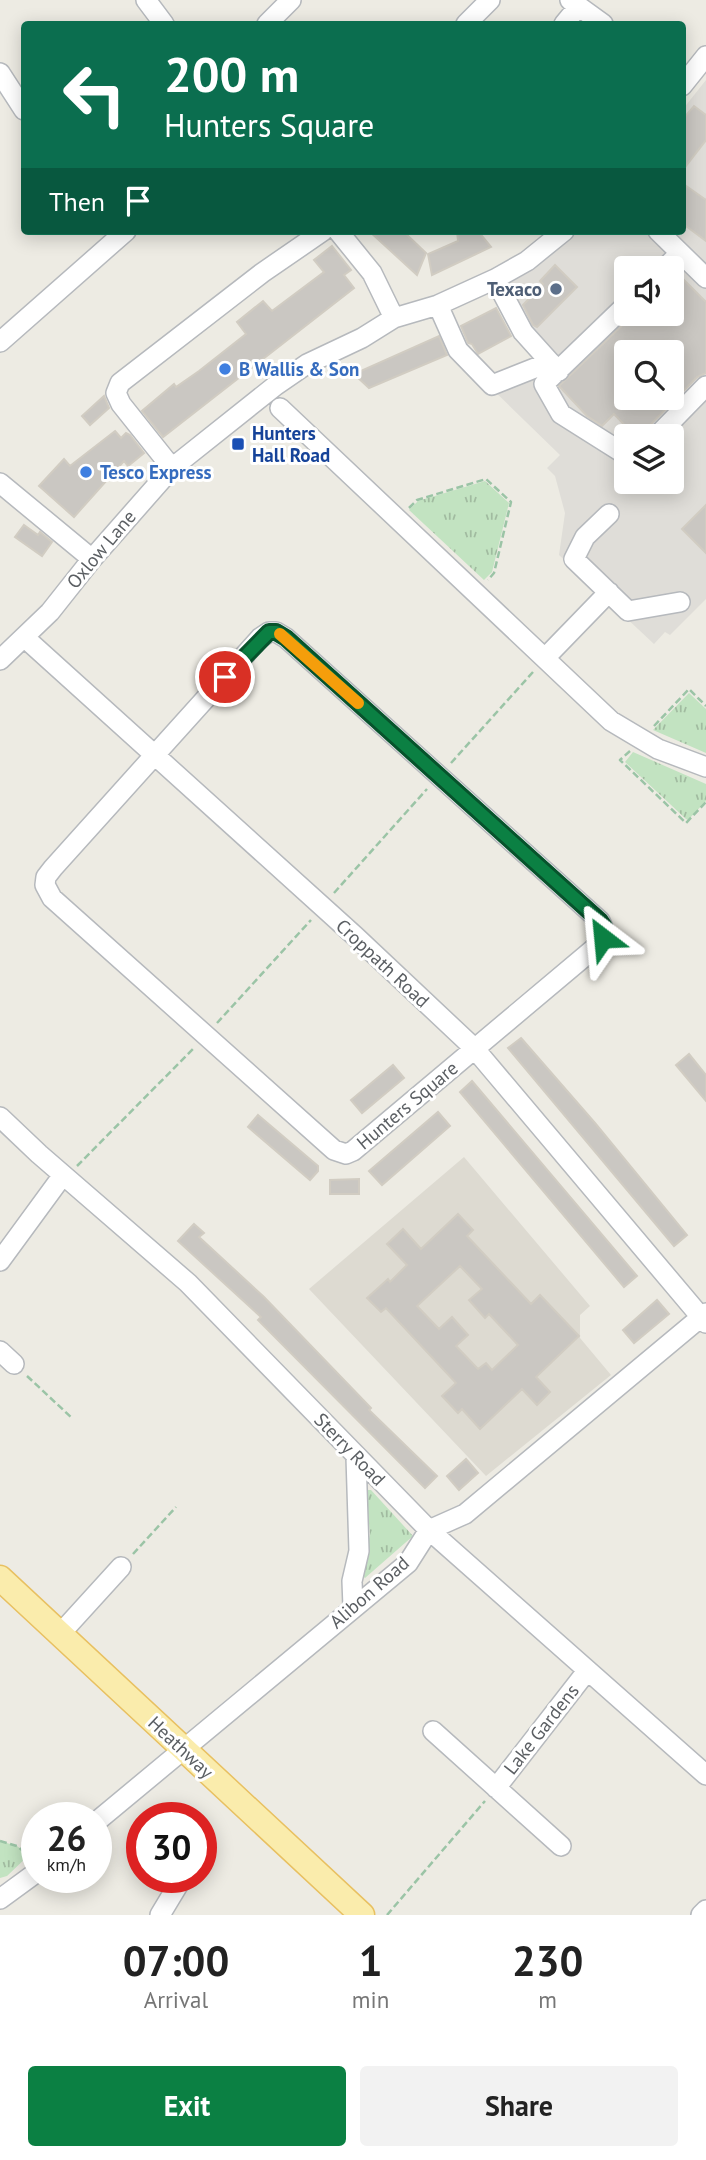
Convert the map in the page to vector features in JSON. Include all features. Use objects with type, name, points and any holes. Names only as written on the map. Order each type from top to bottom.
[{"type":"main road","name":"Heathway","points":[[0,1578],[362,1915]]},
{"type":"street","points":[[146,0],[162,21]]},
{"type":"street","points":[[270,21],[291,0]]},
{"type":"street","points":[[469,21],[490,0]]},
{"type":"street","points":[[565,21],[574,3],[599,21]]},
{"type":"street","points":[[686,81],[706,56]]},
{"type":"street","points":[[2,80],[21,106]]},
{"type":"street","points":[[0,342],[115,235]]},
{"type":"street","points":[[172,468],[121,404],[116,393],[120,383],[262,273],[317,235]]},
{"type":"street","points":[[341,235],[372,273],[394,317]]},
{"type":"street","name":"Oxlow Lane","points":[[0,660],[50,612],[92,559],[172,468],[275,386],[307,364],[362,338],[394,317],[438,305],[495,279],[527,261],[559,235]]},
{"type":"street","points":[[662,235],[706,278]]},
{"type":"street","points":[[677,256],[680,253]]},
{"type":"street","points":[[495,279],[523,332],[554,366]]},
{"type":"street","points":[[438,305],[458,350],[492,385],[554,366]]},
{"type":"street","points":[[614,315],[554,366],[544,384],[561,414],[614,447]]},
{"type":"street","points":[[669,424],[706,386]]},
{"type":"street","points":[[280,408],[611,721],[658,748],[706,767]]},
{"type":"street","points":[[0,483],[92,559]]},
{"type":"street","points":[[609,514],[585,537],[574,559],[628,611],[680,602]]},
{"type":"street","points":[[545,658],[609,592]]},
{"type":"street","name":"Hunters Square","points":[[269,632],[276,632],[286,638],[439,776],[600,921],[605,932],[597,946],[353,1151],[340,1154],[52,898],[45,885],[46,877],[53,868],[260,638],[269,632]]},
{"type":"street","name":"Croppath Road","points":[[24,637],[323,906],[474,1048],[704,1318]]},
{"type":"street","name":"Sterry Road","points":[[0,1117],[188,1283],[429,1530],[706,1775]]},
{"type":"street","points":[[0,1261],[64,1176]]},
{"type":"street","points":[[429,1530],[465,1514],[704,1318]]},
{"type":"street","points":[[353,1607],[352,1581],[359,1551],[356,1457]]},
{"type":"street","name":"Alibon Road","points":[[112,1809],[408,1563],[429,1530]]},
{"type":"street","points":[[60,1634],[121,1567]]},
{"type":"street","name":"Lake Gardens","points":[[496,1788],[587,1671]]},
{"type":"street","points":[[433,1731],[561,1846]]},
{"type":"street","points":[[0,1899],[21,1884]]},
{"type":"street","points":[[160,1915],[173,1893]]},
{"type":"street","points":[[701,1915],[706,1910]]},
{"type":"path","points":[[398,519],[417,500],[486,479],[511,502],[494,573],[476,592]]},
{"type":"path","points":[[64,1176],[206,1035],[545,658]]},
{"type":"path","points":[[7,1357],[73,1419]]},
{"type":"path","points":[[121,1567],[176,1507]]},
{"type":"path","points":[[387,1915],[496,1788]]},
{"type":"path","points":[[0,1841],[21,1850]]},
{"type":"shaded area","points":[[706,80],[706,599],[670,635],[665,632],[654,644],[559,555],[565,513],[555,476],[547,468],[560,455],[487,384],[552,356],[520,321],[500,283],[560,235],[686,235],[686,105]]},
{"type":"shaded area","points":[[464,1157],[590,1306],[580,1315],[580,1338],[611,1375],[486,1476],[309,1289]]},
{"type":"green space","points":[[485,481],[509,503],[492,572],[484,580],[409,510],[418,501]]},
{"type":"green space","points":[[689,693],[706,709],[706,753],[653,730]]},
{"type":"green space","points":[[633,752],[706,784],[706,801],[686,819],[625,762]]},
{"type":"green space","points":[[368,1490],[371,1490],[413,1536],[365,1578],[362,1575],[370,1534]]},
{"type":"green space","points":[[0,1841],[21,1849],[21,1863],[7,1876],[0,1878]]},
{"type":"building","points":[[694,106],[706,115],[706,140],[686,166],[686,115]]},
{"type":"building","points":[[686,186],[706,200],[706,241],[686,226]]},
{"type":"building","points":[[373,235],[407,235],[426,253],[417,275]]},
{"type":"building","points":[[457,235],[481,235],[491,247],[432,275],[428,254],[458,241]]},
{"type":"building","points":[[332,246],[351,270],[344,275],[354,288],[163,437],[142,411],[174,384],[176,387],[246,334],[237,322],[263,301],[272,311],[324,272],[314,260]]},
{"type":"building","points":[[555,265],[577,287],[537,327],[533,325],[523,305],[543,284],[540,281]]},
{"type":"building","points":[[684,280],[706,302],[706,373],[697,377],[684,390],[684,340],[614,340],[614,410],[665,410],[651,424],[624,424],[614,414],[602,426],[587,416],[559,386],[621,326],[684,326]]},
{"type":"building","points":[[496,308],[511,336],[478,354],[472,344],[468,343],[461,326]]},
{"type":"building","points":[[439,336],[447,355],[369,388],[354,374]]},
{"type":"building","points":[[104,396],[109,408],[90,425],[82,416]]},
{"type":"building","name":"Tesco Express","points":[[115,431],[121,438],[126,433],[130,435],[144,453],[128,466],[124,461],[74,517],[39,486],[64,459],[70,466]]},
{"type":"building","points":[[706,505],[706,553],[682,529]]},
{"type":"building","points":[[24,525],[38,535],[40,532],[52,542],[42,556],[15,537]]},
{"type":"building","points":[[521,1038],[687,1235],[674,1246],[508,1048]]},
{"type":"building","points":[[689,1054],[706,1075],[706,1101],[676,1065]]},
{"type":"building","points":[[393,1065],[404,1078],[362,1113],[351,1100]]},
{"type":"building","points":[[472,1081],[637,1276],[624,1287],[460,1092]]},
{"type":"building","points":[[438,1112],[450,1126],[382,1185],[369,1171]]},
{"type":"building","points":[[258,1115],[318,1166],[318,1171],[310,1180],[248,1127]]},
{"type":"building","points":[[359,1179],[359,1194],[330,1194],[330,1180]]},
{"type":"building","points":[[458,1214],[473,1230],[467,1236],[531,1304],[540,1295],[579,1336],[536,1377],[550,1392],[537,1405],[522,1389],[480,1429],[462,1409],[458,1413],[442,1396],[456,1383],[386,1308],[381,1312],[367,1298],[388,1279],[390,1282],[407,1265],[387,1244],[403,1229],[421,1249]],"holes":[[[460,1266],[482,1289],[469,1300],[485,1318],[489,1314],[518,1345],[492,1370],[486,1363],[478,1369],[456,1346],[468,1335],[452,1317],[439,1329],[417,1306]]]},
{"type":"building","points":[[194,1224],[204,1233],[199,1237],[264,1297],[371,1408],[369,1410],[437,1476],[425,1488],[258,1320],[261,1317],[178,1241]]},
{"type":"building","points":[[657,1300],[669,1314],[634,1343],[623,1330]]},
{"type":"building","points":[[466,1459],[478,1473],[459,1490],[447,1476]]},
{"type":"slow traffic","points":[[280,634],[358,703]]},
{"type":"place","name":"Texaco","points":[[556,289]]},
{"type":"place","name":"B Wallis & Son","points":[[225,369]]},
{"type":"place","name":"Hunters Hall Road","points":[[238,444]]},
{"type":"place","name":"Tesco Express","points":[[86,472]]},
{"type":"route","points":[[225,677],[260,638],[269,632],[276,632],[286,638],[600,921],[605,932],[603,938]]}]
